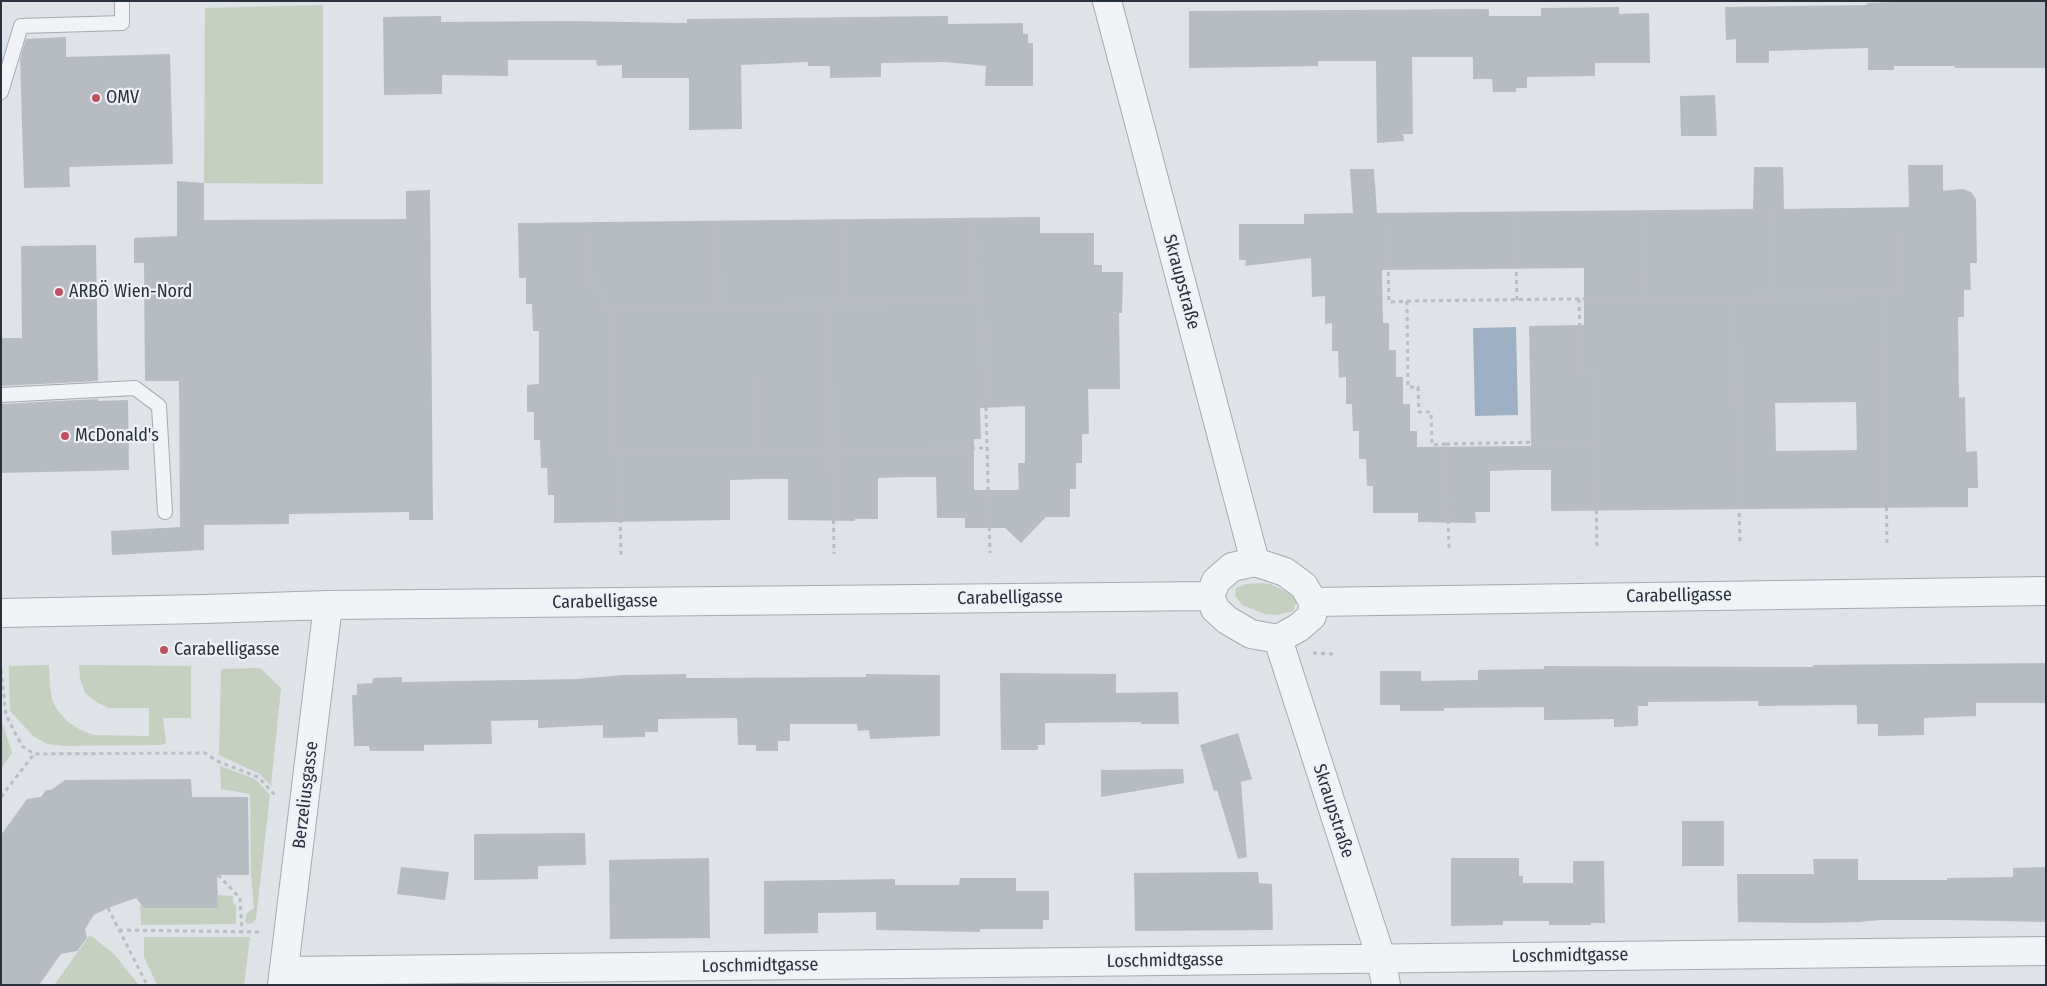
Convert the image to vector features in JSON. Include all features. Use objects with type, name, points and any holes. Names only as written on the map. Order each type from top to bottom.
[{"type":"street","name":"Skraupstraße","points":[[1107,1],[1255,562]]},
{"type":"street","points":[[1255,562],[1285,572],[1304,586],[1313,602],[1312,616],[1298,628],[1278,639],[1251,634],[1227,620],[1215,609],[1210,596],[1216,581],[1232,568],[1255,562]]},
{"type":"street","name":"Carabelligasse","points":[[1313,602],[2046,591]]},
{"type":"street","name":"Carabelligasse","points":[[1,613],[328,605],[1210,596]]},
{"type":"street","name":"Berzeliusgasse","points":[[283,978],[328,605]]},
{"type":"street","name":"Skraupstraße","points":[[1278,639],[1381,958],[1386,985]]},
{"type":"street","name":"Loschmidtgasse","points":[[283,978],[1381,958],[2046,951]]},
{"type":"lane","points":[[1,92],[21,26],[122,23],[122,1]]},
{"type":"lane","points":[[1,395],[135,388],[159,406],[165,512]]},
{"type":"path","points":[[1770,212],[1772,297]]},
{"type":"path","points":[[1643,214],[1644,298]]},
{"type":"path","points":[[1515,216],[1517,300]]},
{"type":"path","points":[[846,222],[847,304]]},
{"type":"path","points":[[975,222],[976,302]]},
{"type":"path","points":[[718,224],[720,305]]},
{"type":"path","points":[[1387,224],[1389,302],[1901,294],[1900,231]]},
{"type":"path","points":[[590,233],[592,288],[602,288],[602,307],[983,302],[990,553]]},
{"type":"path","points":[[1883,295],[1887,543]]},
{"type":"path","points":[[1734,297],[1740,545]]},
{"type":"path","points":[[1579,299],[1581,375],[1594,375],[1598,546]]},
{"type":"path","points":[[1407,301],[1408,387],[1418,387],[1419,412],[1431,412],[1432,445],[1595,441]]},
{"type":"path","points":[[830,304],[834,554]]},
{"type":"path","points":[[611,307],[613,453],[987,448]]},
{"type":"path","points":[[753,378],[754,451]]},
{"type":"path","points":[[1446,444],[1449,548]]},
{"type":"path","points":[[619,452],[621,557]]},
{"type":"path","points":[[1,670],[6,715],[22,746],[34,754],[206,753],[216,761],[258,778],[276,796],[305,804]]},
{"type":"path","points":[[1,798],[34,754]]},
{"type":"path","points":[[218,875],[240,898],[242,931]]},
{"type":"path","points":[[108,908],[147,985]]},
{"type":"path","points":[[118,930],[288,932]]},
{"type":"green space","points":[[323,5],[323,184],[204,183],[205,8]]},
{"type":"green space","points":[[1246,584],[1270,584],[1288,592],[1297,600],[1293,611],[1278,615],[1265,614],[1242,605],[1235,595],[1236,588]]},
{"type":"green space","points":[[49,665],[52,700],[58,711],[67,721],[93,735],[149,736],[149,708],[109,708],[96,702],[85,693],[80,679],[79,665],[191,666],[191,718],[163,718],[166,743],[161,745],[63,746],[47,744],[33,736],[10,711],[9,666]]},
{"type":"green space","points":[[260,668],[281,688],[271,786],[260,774],[219,755],[221,669]]},
{"type":"green space","points":[[1,718],[12,753],[1,769]]},
{"type":"green space","points":[[220,766],[255,779],[270,795],[256,919],[253,923],[247,924],[245,920],[247,913],[254,908],[251,875],[250,794],[221,789]]},
{"type":"green space","points":[[218,895],[233,896],[233,902],[236,906],[236,924],[141,925],[140,904],[144,908],[214,908],[218,903]]},
{"type":"green space","points":[[90,935],[114,954],[139,985],[54,985]]},
{"type":"green space","points":[[144,937],[250,937],[244,985],[157,985],[144,957]]},
{"type":"water","points":[[1516,327],[1518,415],[1475,416],[1473,328]]},
{"type":"building","points":[[2046,2],[2046,68],[1894,66],[1894,70],[1868,70],[1868,48],[1769,51],[1769,63],[1736,63],[1736,39],[1726,40],[1725,7],[1867,5],[1867,3]]},
{"type":"building","points":[[1619,7],[1619,14],[1649,13],[1650,63],[1595,63],[1595,76],[1527,77],[1527,88],[1516,88],[1516,92],[1493,92],[1492,79],[1473,79],[1473,57],[1412,57],[1413,134],[1403,134],[1404,141],[1377,143],[1376,61],[1318,61],[1318,66],[1189,68],[1189,11],[1489,9],[1489,16],[1541,16],[1541,8]]},
{"type":"building","points":[[441,16],[441,22],[567,21],[687,23],[687,19],[948,16],[948,24],[1023,23],[1023,34],[1028,34],[1028,43],[1033,43],[1033,86],[985,86],[986,66],[946,62],[881,63],[881,77],[830,78],[830,66],[808,66],[808,62],[741,65],[742,129],[689,130],[689,78],[622,78],[622,65],[597,66],[596,60],[508,60],[508,76],[442,75],[442,94],[384,95],[383,17]]},
{"type":"building","name":"OMV","points":[[66,37],[66,57],[170,54],[173,164],[69,167],[70,187],[24,188],[20,59],[26,39]]},
{"type":"building","points":[[1715,95],[1717,136],[1681,136],[1680,96]]},
{"type":"building","points":[[1908,165],[1943,165],[1943,191],[1963,189],[1971,192],[1976,199],[1977,263],[1970,263],[1971,290],[1964,290],[1964,317],[1958,317],[1959,398],[1965,397],[1966,452],[1977,451],[1978,488],[1968,488],[1968,507],[1551,511],[1551,470],[1520,470],[1490,471],[1490,512],[1475,512],[1476,523],[1418,522],[1418,513],[1373,513],[1373,486],[1367,486],[1366,459],[1359,459],[1359,431],[1353,431],[1352,404],[1346,404],[1346,377],[1339,378],[1338,351],[1332,351],[1332,323],[1325,324],[1325,296],[1312,297],[1311,258],[1245,266],[1246,260],[1239,260],[1239,224],[1304,224],[1304,214],[1353,213],[1350,169],[1374,169],[1377,213],[1753,209],[1754,167],[1783,167],[1784,209],[1909,207]],"holes":[[[1584,268],[1584,325],[1529,326],[1531,446],[1417,447],[1417,431],[1410,431],[1410,404],[1403,404],[1403,377],[1396,377],[1396,350],[1389,350],[1389,323],[1383,323],[1382,270]],[[1856,402],[1857,450],[1776,451],[1775,403]]]},
{"type":"building","points":[[177,181],[204,183],[204,220],[406,219],[406,191],[430,190],[433,520],[409,520],[409,512],[289,514],[289,524],[204,525],[204,550],[112,555],[111,531],[180,527],[179,381],[145,381],[144,263],[134,263],[134,238],[177,236]]},
{"type":"building","points":[[1040,217],[1040,233],[1094,233],[1094,265],[1102,265],[1102,272],[1123,272],[1122,313],[1119,313],[1120,389],[1088,389],[1089,434],[1082,434],[1082,463],[1076,463],[1076,489],[1070,489],[1070,517],[1046,517],[1021,543],[1005,528],[965,528],[965,518],[937,518],[936,477],[908,477],[878,478],[878,519],[855,519],[855,521],[788,520],[788,479],[760,479],[730,480],[730,520],[554,523],[554,495],[548,495],[547,468],[541,468],[540,440],[534,440],[534,412],[527,412],[527,385],[539,384],[539,331],[533,331],[532,304],[526,304],[526,278],[519,278],[518,223]],"holes":[[[1025,406],[1025,463],[1018,463],[1019,490],[974,490],[974,439],[981,439],[980,408]]]},
{"type":"building","name":"ARBÖ Wien-Nord","points":[[96,245],[98,381],[1,386],[1,338],[22,338],[21,246]]},
{"type":"building","name":"McDonald's","points":[[98,399],[98,401],[128,400],[129,470],[1,473],[1,404]]},
{"type":"building","points":[[2046,663],[2046,703],[1976,703],[1976,716],[1924,718],[1924,735],[1878,736],[1878,724],[1857,724],[1857,706],[1854,705],[1758,706],[1758,701],[1648,702],[1648,706],[1638,706],[1638,726],[1614,727],[1614,719],[1544,720],[1544,707],[1444,708],[1444,711],[1400,711],[1400,705],[1380,705],[1380,671],[1421,671],[1421,681],[1478,680],[1478,670],[1544,669],[1544,666],[1813,667],[1813,665]]},
{"type":"building","points":[[1000,673],[1116,674],[1116,693],[1178,692],[1179,724],[1141,724],[1141,722],[1045,723],[1045,745],[1038,745],[1038,750],[1001,750]]},
{"type":"building","points":[[686,674],[686,678],[866,677],[866,674],[940,675],[940,736],[870,739],[869,730],[858,731],[857,724],[790,724],[790,741],[778,741],[778,751],[756,751],[756,745],[738,745],[737,718],[658,719],[658,732],[645,732],[645,737],[603,738],[603,725],[538,728],[538,720],[491,721],[492,744],[424,745],[424,751],[370,751],[369,746],[354,746],[352,695],[357,695],[357,684],[372,683],[373,678],[402,677],[402,682],[577,679],[624,675]]},
{"type":"building","points":[[1238,733],[1252,779],[1241,782],[1247,857],[1238,859],[1217,790],[1214,791],[1200,745]]},
{"type":"building","points":[[1183,769],[1184,783],[1101,797],[1101,770]]},
{"type":"building","points":[[191,779],[192,797],[248,797],[249,875],[217,875],[218,908],[144,908],[136,898],[108,908],[94,915],[85,929],[87,938],[77,951],[61,954],[39,985],[1,985],[1,835],[27,799],[41,797],[46,790],[51,790],[65,780]]},
{"type":"building","points":[[1682,821],[1724,821],[1724,866],[1682,866]]},
{"type":"building","points":[[585,833],[586,865],[538,866],[538,879],[474,880],[474,834]]},
{"type":"building","points":[[709,858],[710,938],[610,939],[609,860]]},
{"type":"building","points":[[1451,858],[1519,858],[1519,876],[1523,876],[1523,883],[1573,883],[1573,861],[1604,861],[1605,923],[1549,925],[1549,921],[1503,921],[1503,925],[1451,926]]},
{"type":"building","points":[[1813,859],[1858,859],[1858,880],[1947,880],[1947,878],[2013,877],[2013,868],[2046,867],[2046,922],[1881,920],[1814,923],[1738,922],[1737,874],[1814,874]]},
{"type":"building","points":[[401,867],[449,872],[445,900],[397,894]]},
{"type":"building","points":[[1258,872],[1259,883],[1272,884],[1273,930],[1135,931],[1134,873]]},
{"type":"building","points":[[960,878],[1016,878],[1016,891],[1049,891],[1049,920],[1043,920],[1043,929],[980,929],[980,932],[876,930],[876,912],[818,913],[818,933],[764,934],[764,881],[895,879],[895,885],[959,885]]},
{"type":"place","name":"OMV","points":[[96,98]]},
{"type":"place","name":"ARBÖ Wien-Nord","points":[[59,292]]},
{"type":"place","name":"McDonald's","points":[[65,436]]},
{"type":"place","name":"Carabelligasse","points":[[164,650]]}]
